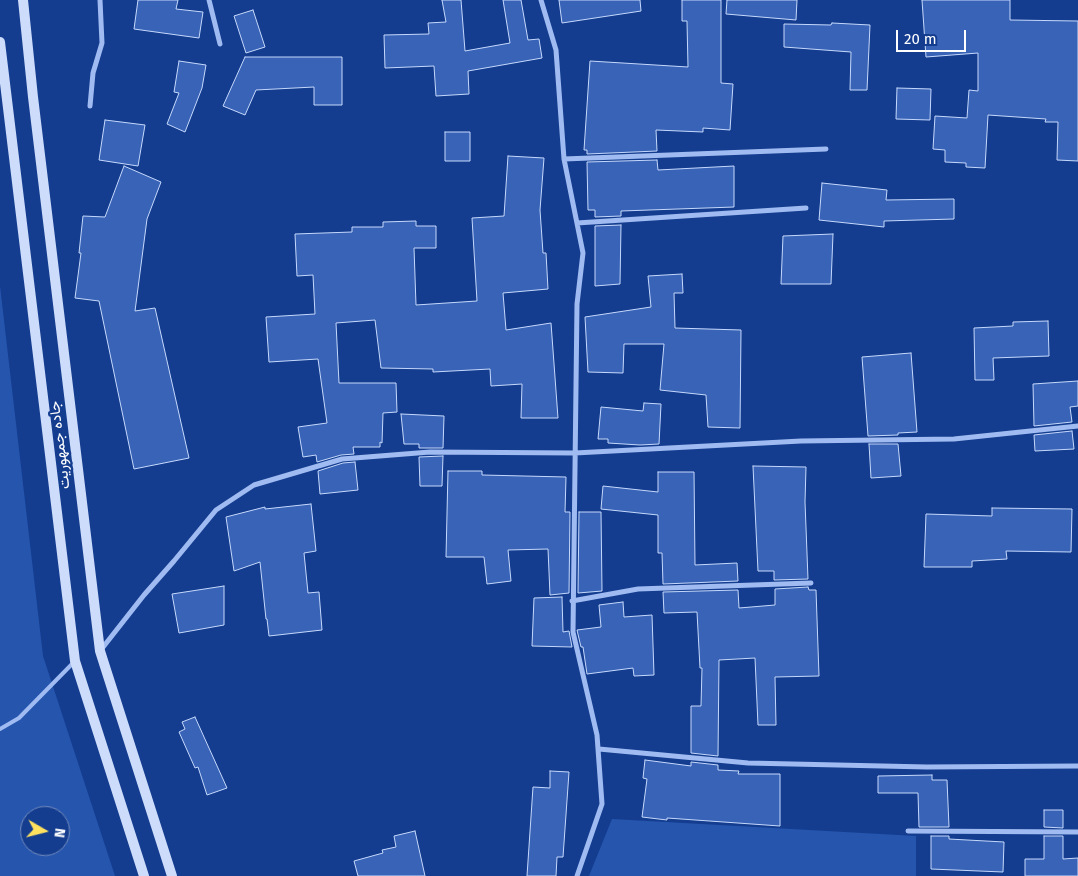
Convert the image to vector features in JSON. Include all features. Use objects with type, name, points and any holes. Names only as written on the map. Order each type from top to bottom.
[{"type":"main road","name":"جاده جمهوریت","points":[[24,0],[33,97],[100,651],[172,876]]},
{"type":"main road","name":"جاده جمهوریت","points":[[0,42],[75,661],[144,876]]},
{"type":"street","points":[[90,106],[93,73],[102,43],[100,0]]},
{"type":"street","points":[[209,0],[220,44]]},
{"type":"street","points":[[541,0],[556,50],[564,159],[583,253],[577,304],[573,632],[597,735],[602,804],[577,876]]},
{"type":"street","points":[[564,159],[826,150]]},
{"type":"street","points":[[577,223],[806,208]]},
{"type":"street","points":[[100,651],[144,594],[216,510],[254,485],[342,459],[430,452],[575,453],[801,441],[954,439],[1078,426]]},
{"type":"street","points":[[572,601],[638,589],[811,583]]},
{"type":"street","points":[[599,749],[748,763],[927,767],[1078,766]]},
{"type":"street","points":[[908,831],[1078,832]]},
{"type":"lane","points":[[0,730],[20,718],[75,661]]},
{"type":"shaded area","points":[[0,286],[43,656],[115,876],[0,876]]},
{"type":"shaded area","points":[[612,819],[916,836],[916,876],[589,876]]},
{"type":"building","points":[[138,0],[178,0],[176,9],[203,12],[199,38],[134,29]]},
{"type":"building","points":[[442,0],[461,0],[465,51],[510,43],[503,0],[521,0],[528,40],[539,39],[542,58],[468,71],[469,94],[436,96],[434,66],[385,68],[384,35],[429,34],[428,23],[446,22]]},
{"type":"building","points":[[559,0],[640,0],[641,11],[562,23]]},
{"type":"building","points":[[682,0],[721,0],[721,83],[733,84],[730,130],[703,128],[703,132],[656,130],[657,151],[587,154],[587,150],[584,150],[590,61],[688,67],[687,21],[682,21]]},
{"type":"building","points":[[727,0],[797,0],[796,20],[726,14]]},
{"type":"building","points":[[922,0],[1010,0],[1010,20],[1078,21],[1078,161],[1057,160],[1058,122],[1045,122],[1046,119],[988,115],[985,168],[966,167],[966,163],[945,162],[945,150],[933,149],[935,116],[967,118],[969,90],[978,91],[978,53],[926,57]]},
{"type":"building","points":[[253,10],[265,47],[246,53],[234,16]]},
{"type":"building","points":[[832,23],[870,25],[867,90],[850,90],[851,52],[784,47],[784,24],[831,25]]},
{"type":"building","points":[[245,57],[342,57],[342,105],[314,105],[314,87],[256,90],[245,115],[223,106]]},
{"type":"building","points":[[179,61],[206,65],[202,88],[185,132],[167,124],[179,93],[174,92]]},
{"type":"building","points":[[897,88],[931,89],[930,120],[896,119]]},
{"type":"building","points":[[105,120],[145,125],[138,166],[99,160]]},
{"type":"building","points":[[445,132],[470,132],[470,161],[445,161]]},
{"type":"building","points":[[508,156],[544,158],[540,210],[543,253],[546,253],[548,289],[503,293],[506,330],[551,323],[558,418],[521,418],[522,384],[491,386],[490,369],[433,372],[433,369],[381,368],[375,320],[336,323],[339,383],[396,383],[397,412],[383,413],[382,443],[380,442],[380,447],[353,447],[354,454],[341,455],[317,462],[316,455],[303,457],[298,427],[327,423],[318,359],[269,362],[266,317],[315,314],[313,275],[297,276],[295,234],[352,232],[352,227],[383,227],[383,222],[416,221],[416,226],[436,226],[436,248],[414,248],[416,305],[477,301],[472,218],[504,216]]},
{"type":"building","points":[[657,160],[658,170],[734,166],[734,207],[621,211],[621,216],[595,217],[595,210],[588,210],[587,162]]},
{"type":"building","points":[[124,166],[161,182],[147,219],[135,311],[155,308],[189,458],[134,469],[99,301],[75,298],[81,253],[79,253],[83,216],[105,217]]},
{"type":"building","points":[[822,183],[887,190],[886,200],[954,199],[954,219],[884,221],[884,227],[819,220]]},
{"type":"building","points":[[621,225],[620,284],[595,286],[595,226]]},
{"type":"building","points":[[833,234],[831,284],[781,284],[783,236]]},
{"type":"building","points":[[682,274],[683,293],[674,293],[675,328],[741,330],[740,428],[708,427],[706,395],[660,390],[664,344],[624,344],[623,373],[588,372],[585,317],[651,307],[648,276]]},
{"type":"building","points":[[1048,321],[1049,356],[993,358],[994,380],[975,380],[974,328],[1013,326],[1013,322]]},
{"type":"building","points":[[911,353],[917,432],[868,436],[862,357]]},
{"type":"building","points":[[1078,381],[1078,406],[1070,407],[1072,422],[1034,426],[1033,384]]},
{"type":"building","points":[[644,403],[661,404],[659,444],[608,443],[608,439],[598,439],[601,407],[643,411]]},
{"type":"building","points":[[401,414],[444,416],[443,448],[419,448],[419,444],[404,444]]},
{"type":"building","points":[[1072,431],[1074,449],[1035,451],[1034,435]]},
{"type":"building","points":[[869,444],[898,444],[901,476],[871,478]]},
{"type":"building","points":[[443,456],[442,486],[420,486],[419,457]]},
{"type":"building","points":[[355,462],[358,490],[320,494],[318,471],[343,463]]},
{"type":"building","points":[[753,466],[806,467],[805,502],[808,579],[774,580],[774,571],[758,571]]},
{"type":"building","points":[[448,471],[482,471],[482,475],[566,477],[565,512],[570,512],[569,593],[550,595],[548,549],[508,550],[511,581],[487,584],[484,557],[446,557]]},
{"type":"building","points":[[658,472],[694,472],[695,565],[737,563],[738,581],[663,584],[662,553],[658,553],[658,515],[601,509],[603,486],[658,492]]},
{"type":"building","points":[[311,504],[316,551],[304,553],[308,593],[319,592],[322,630],[269,636],[260,562],[234,571],[226,517],[265,507],[265,509]]},
{"type":"building","points":[[992,508],[1072,509],[1071,552],[1006,551],[1007,559],[972,561],[972,567],[924,567],[926,514],[992,516]]},
{"type":"building","points":[[579,512],[601,512],[602,591],[578,593]]},
{"type":"building","points":[[224,586],[224,625],[179,633],[172,594]]},
{"type":"building","points":[[808,587],[809,590],[816,590],[819,676],[775,677],[776,725],[758,725],[755,658],[719,660],[718,756],[691,753],[691,706],[701,706],[702,668],[700,668],[697,612],[664,613],[663,592],[738,590],[739,608],[775,605],[775,589]]},
{"type":"building","points":[[562,597],[563,632],[569,631],[572,647],[532,646],[534,598]]},
{"type":"building","points":[[623,602],[624,617],[652,615],[654,675],[634,676],[633,668],[587,674],[583,647],[581,647],[577,630],[601,627],[599,605]]},
{"type":"building","points":[[195,717],[227,788],[207,795],[198,767],[195,768],[179,732],[185,729],[182,722]]},
{"type":"building","points":[[645,760],[691,766],[691,762],[718,765],[718,770],[739,771],[738,774],[780,774],[780,826],[642,817],[647,779],[643,778]]},
{"type":"building","points":[[550,771],[569,772],[563,857],[557,857],[556,876],[527,876],[533,787],[550,788]]},
{"type":"building","points":[[932,775],[932,780],[947,780],[949,827],[919,827],[918,793],[878,793],[878,776]]},
{"type":"building","points":[[1044,810],[1063,810],[1063,828],[1044,827]]},
{"type":"building","points":[[415,831],[425,876],[358,876],[354,861],[383,853],[382,850],[396,847],[394,836]]},
{"type":"building","points":[[931,836],[949,836],[949,839],[1004,842],[1003,872],[931,869]]},
{"type":"building","points":[[1044,836],[1063,836],[1063,859],[1078,858],[1078,876],[1025,876],[1025,859],[1044,859]]}]
